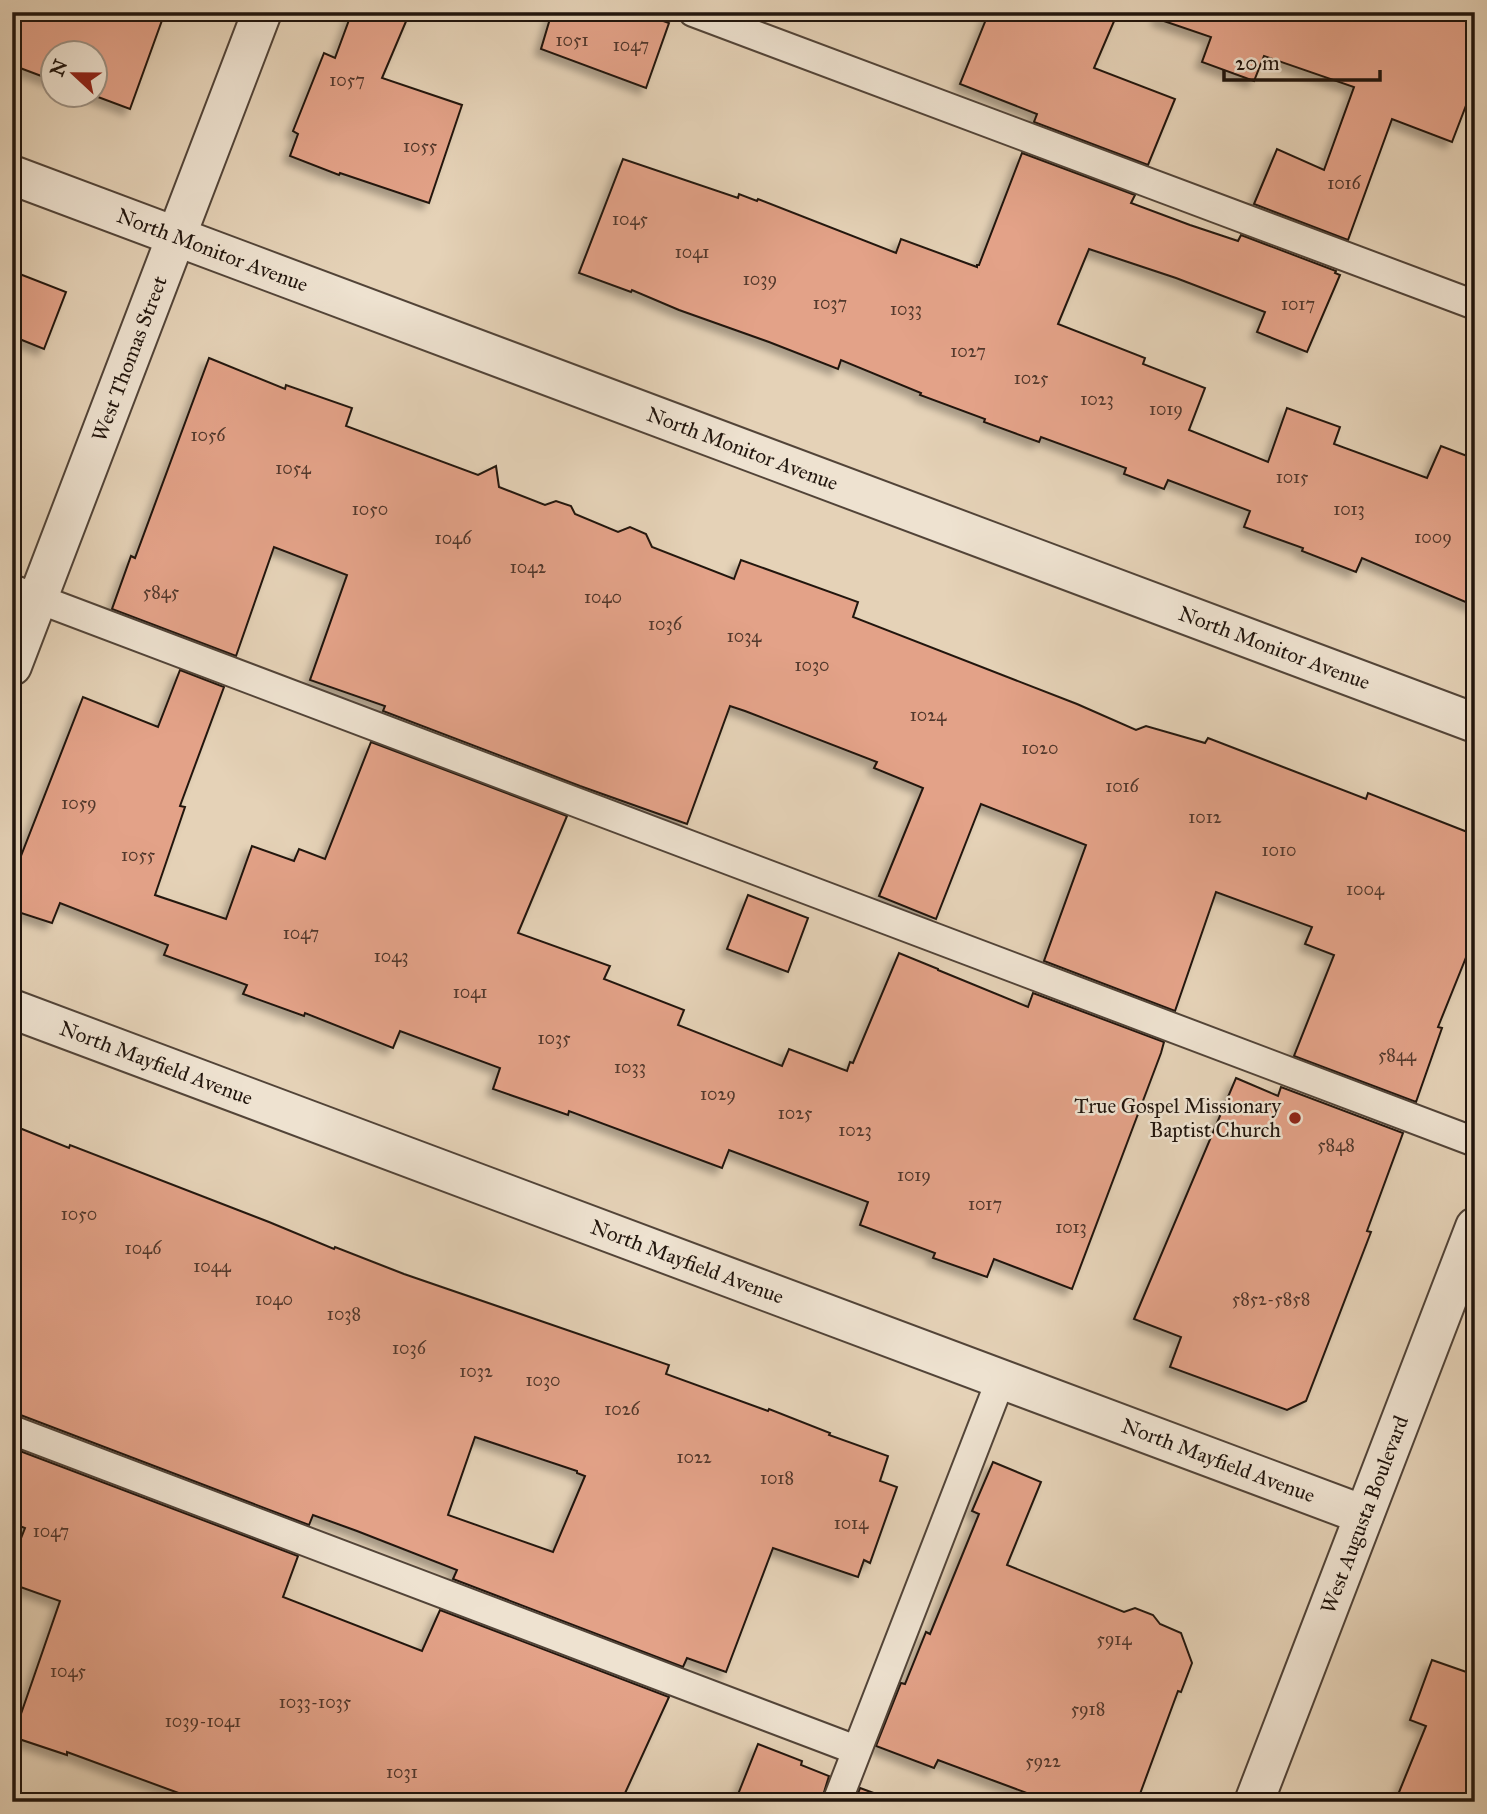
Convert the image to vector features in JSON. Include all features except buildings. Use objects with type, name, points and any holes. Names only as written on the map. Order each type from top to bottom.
[{"type":"street","name":"West Thomas Street","points":[[12,666],[25,594],[176,236],[262,12]]},
{"type":"street","name":"North Monitor Avenue","points":[[12,175],[1475,723]]},
{"type":"street","name":"North Mayfield Avenue","points":[[12,1009],[1364,1515]]},
{"type":"street","name":"West Augusta Boulevard","points":[[1254,1802],[1364,1515],[1466,1277],[1475,1227]]},
{"type":"lane","points":[[694,12],[1475,305]]},
{"type":"lane","points":[[25,594],[1475,1142]]},
{"type":"lane","points":[[837,1802],[1001,1379]]},
{"type":"lane","points":[[12,1430],[856,1750]]},
{"type":"place","name":"True Gospel Missionary Baptist Church","points":[[1295,1118]]}]
